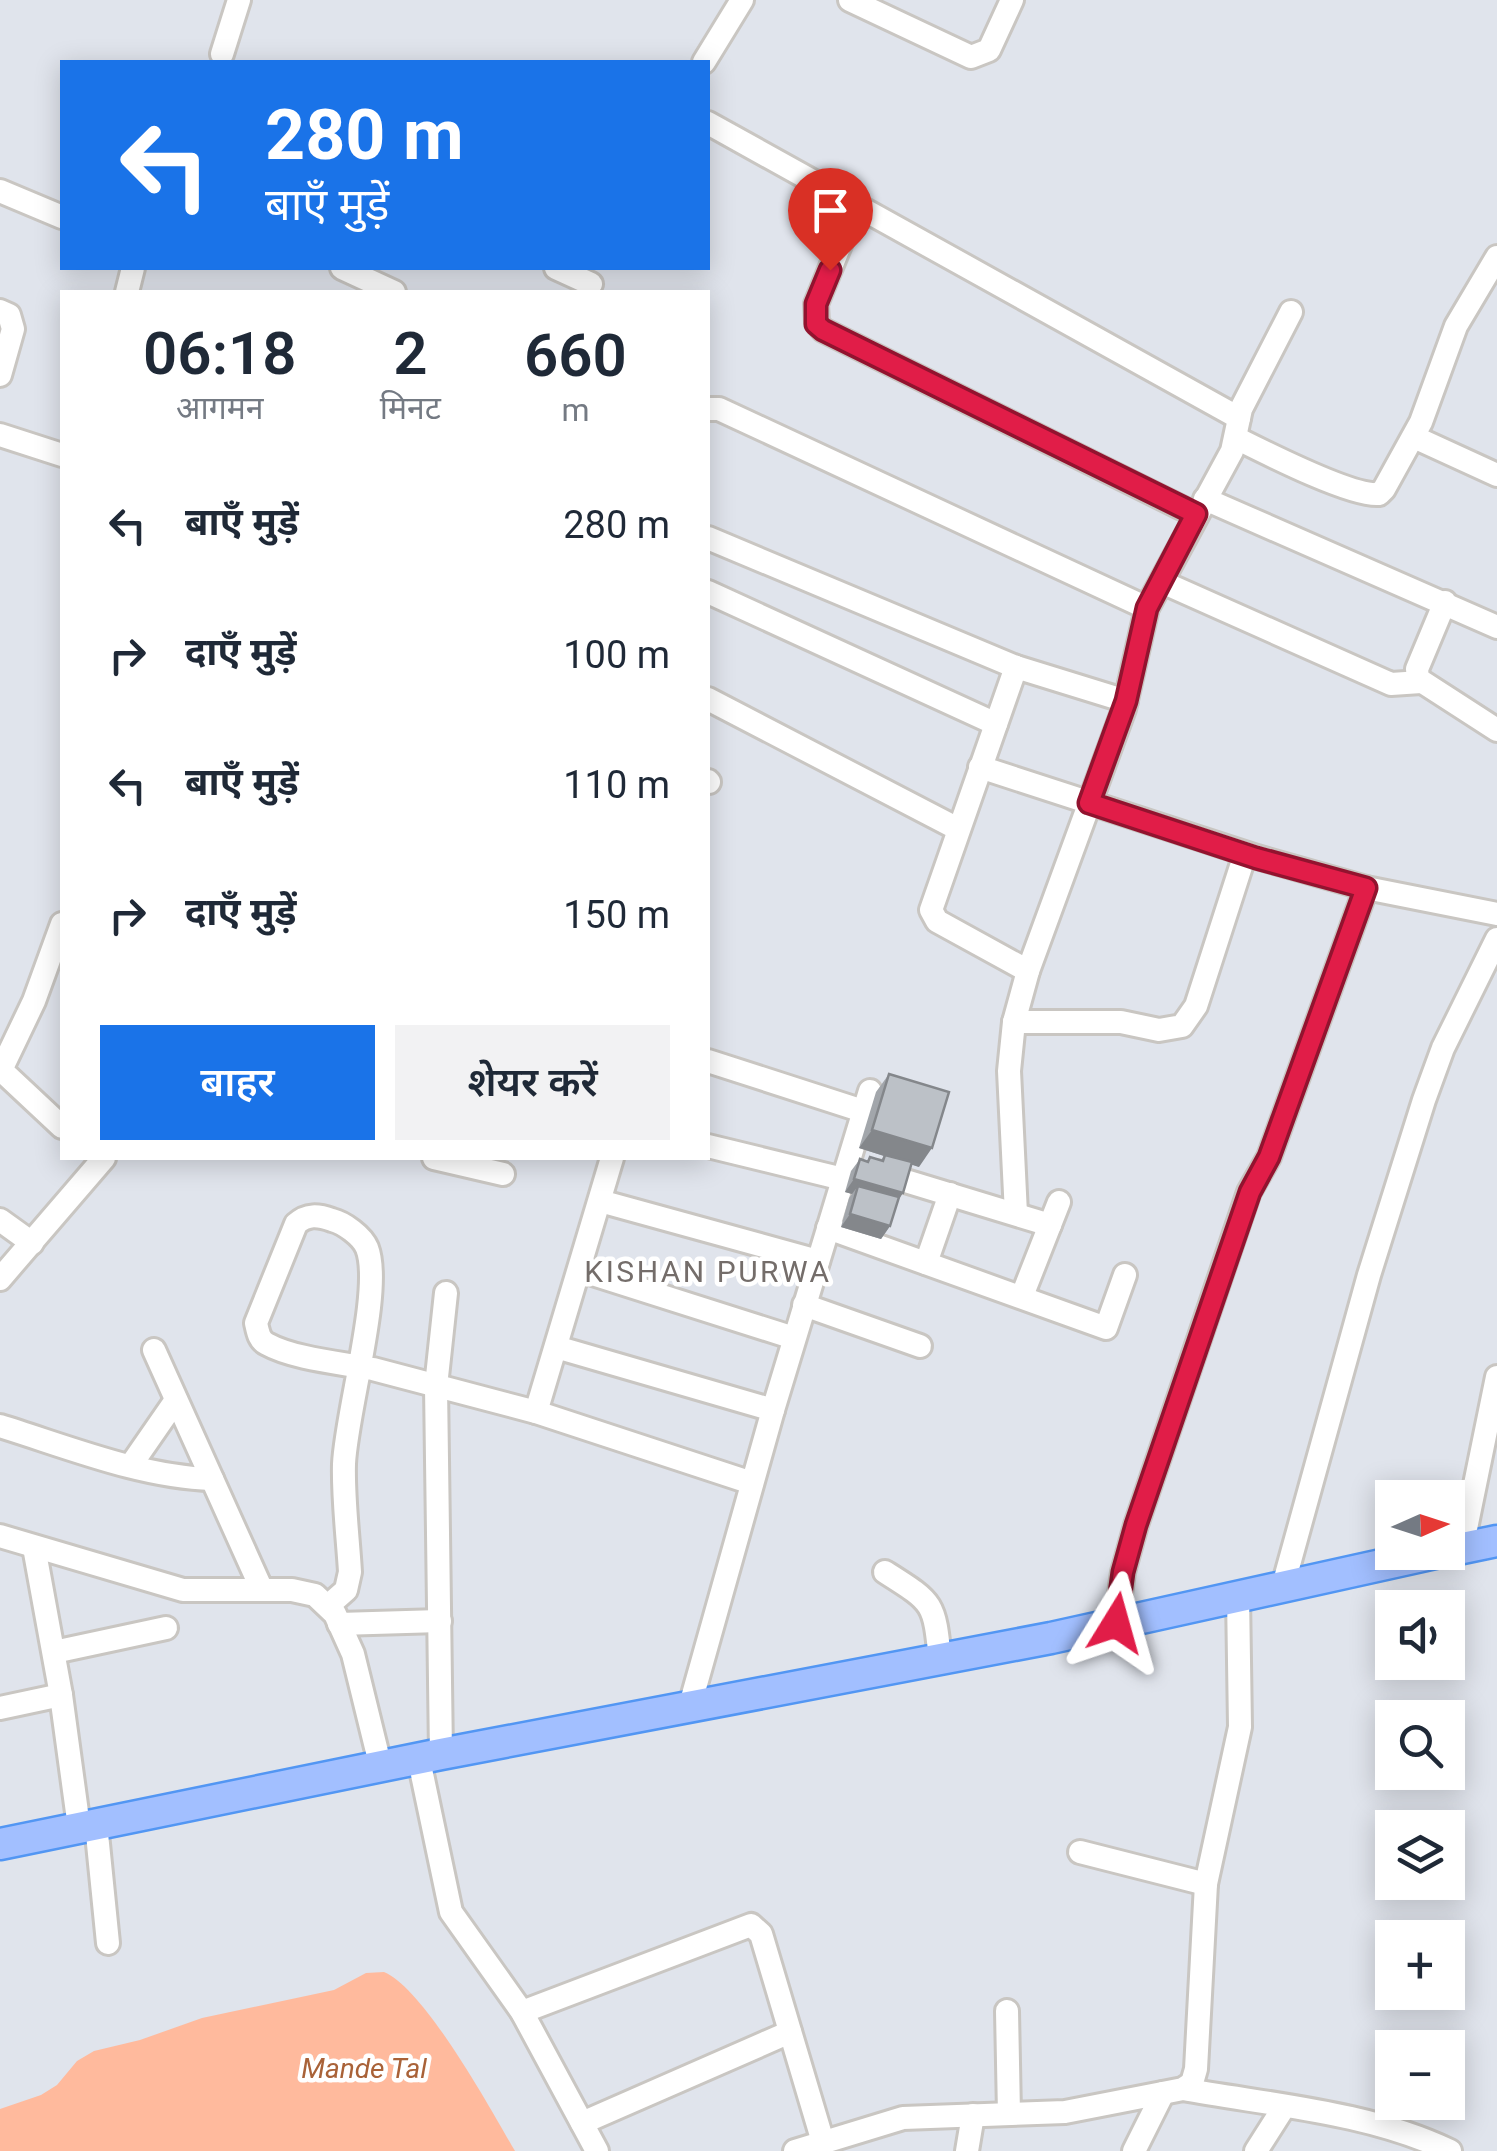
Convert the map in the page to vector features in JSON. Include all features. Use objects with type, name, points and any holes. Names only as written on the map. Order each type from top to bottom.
[{"type":"main road","points":[[1465,1548],[1497,1541]]},
{"type":"main road","points":[[0,1844],[940,1659],[1375,1567]]},
{"type":"street","points":[[222,54],[239,0]]},
{"type":"street","points":[[705,60],[742,0]]},
{"type":"street","points":[[850,0],[970,57],[989,50],[1012,0]]},
{"type":"street","points":[[710,124],[857,203],[1238,428],[1274,457],[1370,495],[1384,489],[1414,437],[1436,389],[1456,326],[1491,281],[1497,257]]},
{"type":"street","points":[[0,191],[60,217]]},
{"type":"street","points":[[857,203],[816,304],[816,324],[823,330],[1200,507],[1445,602],[1497,627]]},
{"type":"street","points":[[346,270],[390,290]]},
{"type":"street","points":[[562,270],[592,281]]},
{"type":"street","points":[[0,310],[8,315],[13,329],[0,374]]},
{"type":"street","points":[[1016,1214],[1009,1071],[1014,1022],[1028,970],[1126,701],[1147,608],[1200,507],[1291,312]]},
{"type":"street","points":[[710,408],[1147,608]]},
{"type":"street","points":[[0,435],[60,454]]},
{"type":"street","points":[[1414,437],[1497,475]]},
{"type":"street","points":[[710,539],[1016,666],[1126,701]]},
{"type":"street","points":[[1162,582],[1391,684],[1421,682],[1497,730]]},
{"type":"street","points":[[710,593],[996,724]]},
{"type":"street","points":[[1421,682],[1418,669],[1445,602]]},
{"type":"street","points":[[1016,666],[932,902],[933,916],[1028,970]]},
{"type":"street","points":[[710,700],[958,829]]},
{"type":"street","points":[[980,767],[1245,854],[1366,888],[1497,914]]},
{"type":"street","points":[[1014,1022],[1121,1022],[1160,1030],[1182,1026],[1196,1006],[1245,854]]},
{"type":"street","points":[[1116,1623],[1123,1572],[1136,1525],[1250,1192],[1269,1157],[1366,888]]},
{"type":"street","points":[[60,930],[34,1001],[0,1069],[60,1125]]},
{"type":"street","points":[[1283,1586],[1369,1275],[1424,1100],[1443,1048],[1497,939]]},
{"type":"street","points":[[689,1709],[866,1101],[710,1062]]},
{"type":"street","points":[[710,1146],[950,1194],[1050,1224]]},
{"type":"street","points":[[0,1279],[99,1160]]},
{"type":"street","points":[[443,1160],[503,1174]]},
{"type":"street","points":[[536,1412],[611,1160]]},
{"type":"street","points":[[926,1263],[950,1194]]},
{"type":"street","points":[[600,1200],[818,1261]]},
{"type":"street","points":[[1022,1296],[1059,1202]]},
{"type":"street","points":[[334,1614],[350,1572],[344,1463],[358,1366],[372,1272],[363,1241],[336,1221],[304,1217],[296,1224],[256,1323],[265,1344],[358,1366],[536,1412],[752,1482]]},
{"type":"street","points":[[0,1220],[32,1243]]},
{"type":"street","points":[[828,1228],[1106,1328],[1125,1275]]},
{"type":"street","points":[[580,1270],[794,1338]]},
{"type":"street","points":[[446,1293],[436,1386],[440,1621],[430,1757],[451,1912],[522,2012],[597,2151]]},
{"type":"street","points":[[804,1305],[920,1346]]},
{"type":"street","points":[[556,1347],[773,1410]]},
{"type":"street","points":[[154,1350],[262,1590]]},
{"type":"street","points":[[1465,1495],[1497,1377]]},
{"type":"street","points":[[132,1465],[176,1400]]},
{"type":"street","points":[[0,1426],[132,1465],[185,1478],[212,1480]]},
{"type":"street","points":[[0,1536],[183,1590],[292,1590],[316,1595],[334,1614],[352,1654],[381,1768]]},
{"type":"street","points":[[34,1547],[108,1943]]},
{"type":"street","points":[[885,1572],[931,1604],[940,1659]]},
{"type":"street","points":[[795,2151],[903,2118],[1064,2112],[1192,2084],[1206,1884],[1240,1727],[1238,1596]]},
{"type":"street","points":[[334,1614],[440,1621]]},
{"type":"street","points":[[54,1652],[166,1628]]},
{"type":"street","points":[[0,1708],[62,1695]]},
{"type":"street","points":[[1080,1852],[1206,1884]]},
{"type":"street","points":[[522,2012],[751,1925],[761,1934],[823,2142]]},
{"type":"street","points":[[1006,2010],[1010,2114]]},
{"type":"street","points":[[582,2123],[790,2032]]},
{"type":"street","points":[[1173,2091],[1284,2107],[1392,2141],[1450,2151]]},
{"type":"street","points":[[1134,2151],[1173,2091]]},
{"type":"street","points":[[1256,2151],[1284,2107]]},
{"type":"street","points":[[967,2151],[974,2115]]},
{"type":"water","name":"Mande Tal","points":[[384,1972],[418,2001],[437,2025],[515,2151],[0,2151],[0,2109],[41,2095],[57,2085],[77,2061],[94,2051],[202,2018],[334,1990],[366,1973]]},
{"type":"building","points":[[889,1074],[949,1092],[932,1148],[872,1130]]},
{"type":"building","points":[[885,1155],[912,1162],[903,1193],[854,1179],[860,1159],[883,1161]]},
{"type":"building","points":[[858,1186],[899,1197],[890,1226],[850,1214]]},
{"type":"district","name":"KISHAN PURWA","points":[[708,1272]]},
{"type":"route","points":[[830,270],[816,304],[816,324],[823,330],[1196,514],[1147,608],[1126,701],[1089,803],[1256,858],[1366,888],[1269,1157],[1250,1192],[1136,1525],[1123,1572],[1116,1623]]}]
